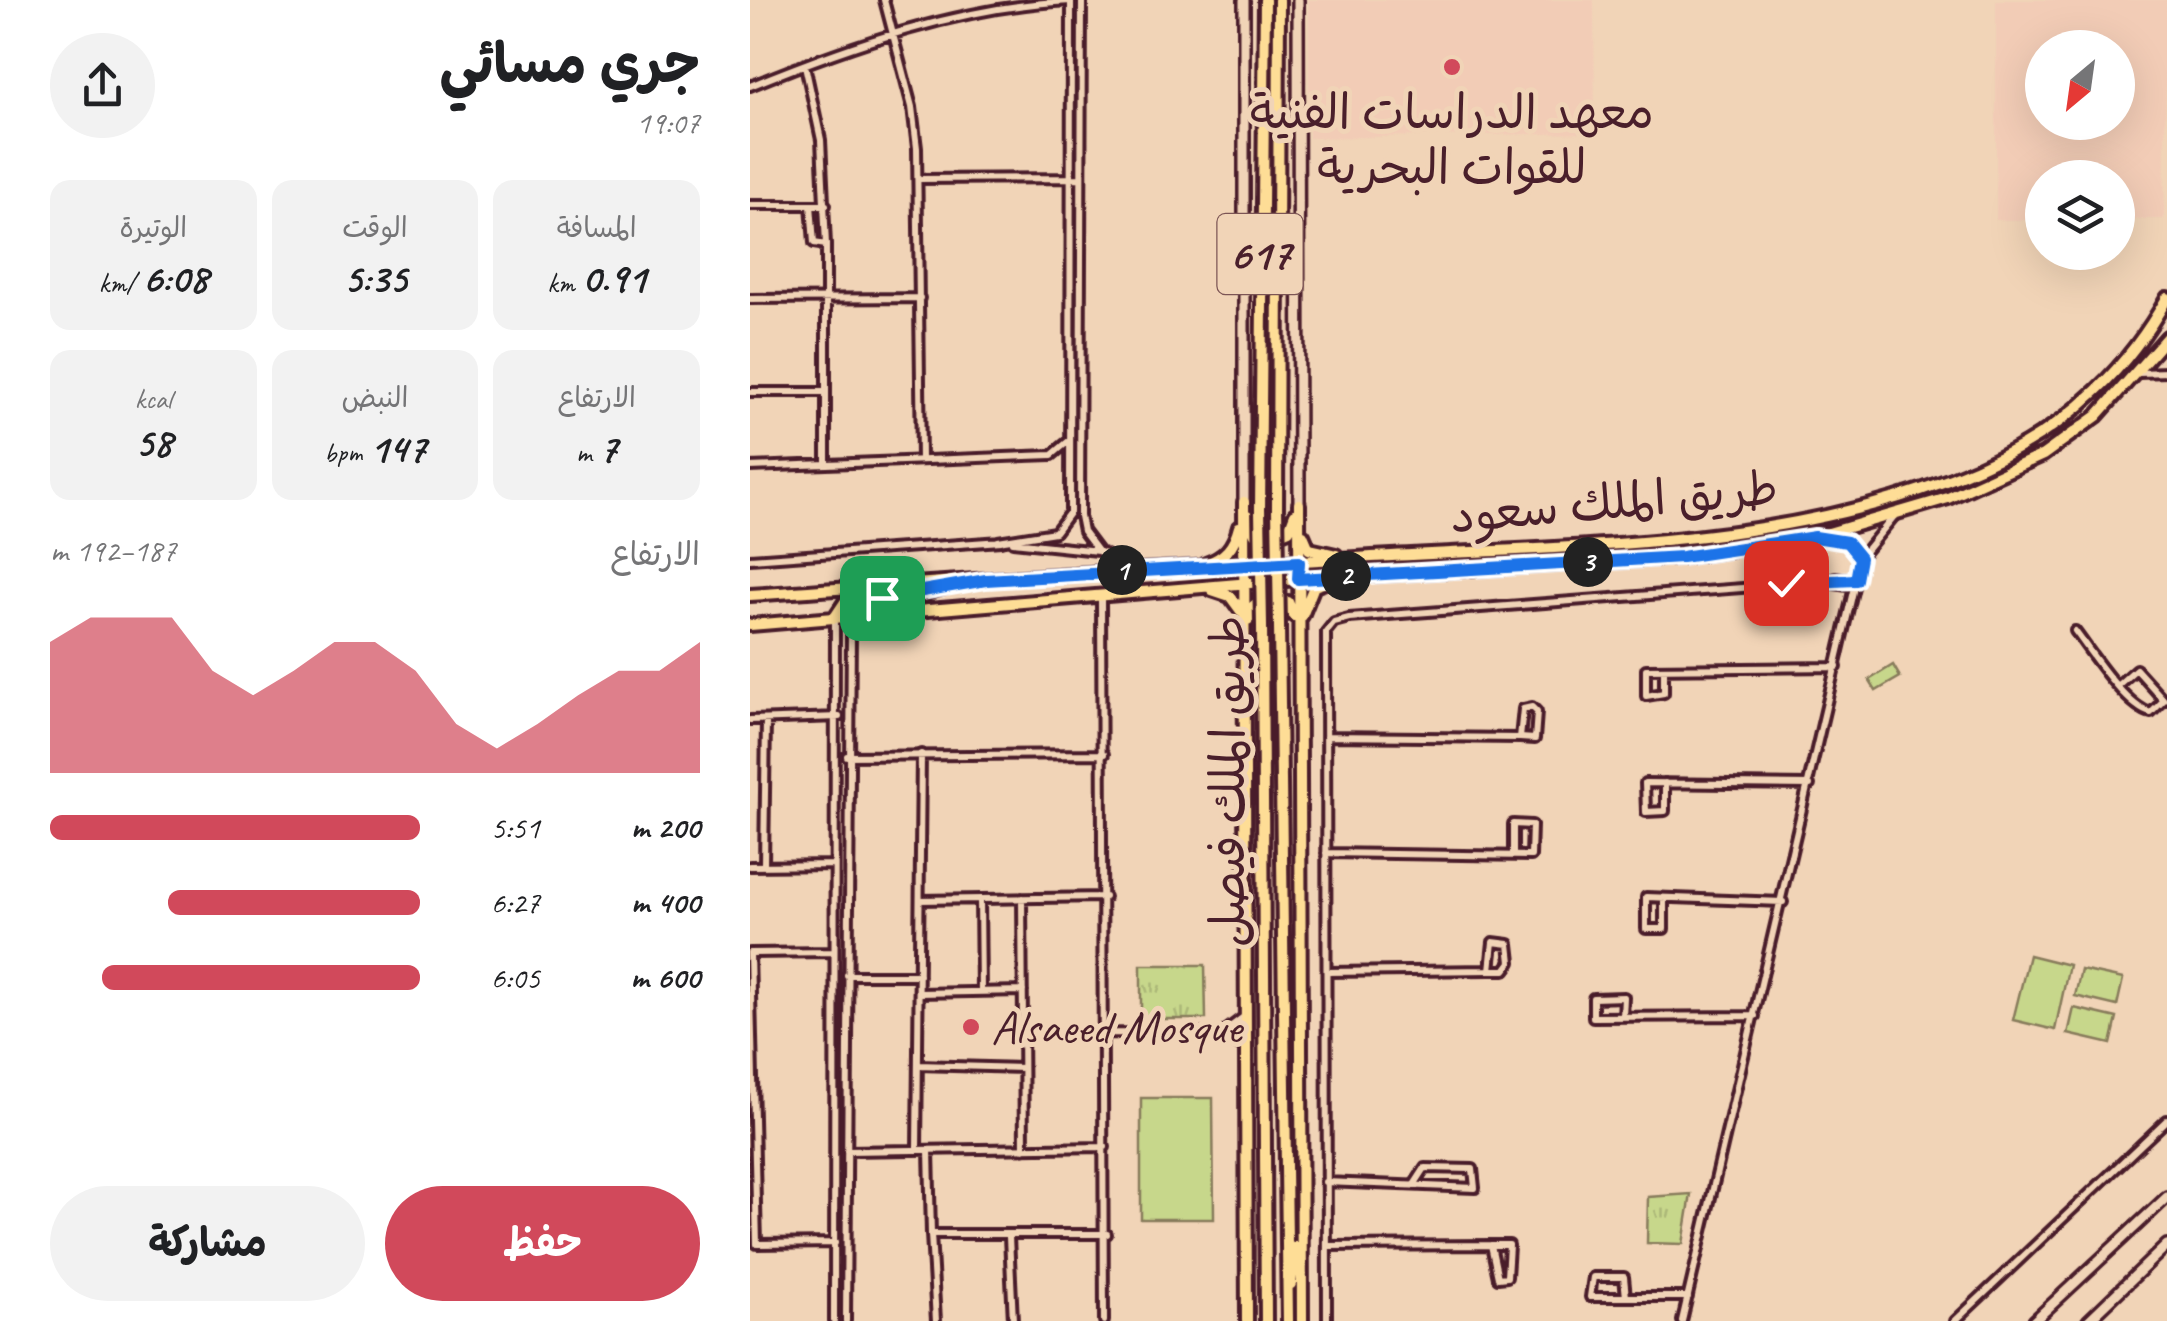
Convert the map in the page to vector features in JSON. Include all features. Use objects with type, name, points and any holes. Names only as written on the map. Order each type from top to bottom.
[{"type":"main road","points":[[1244,0],[1241,565],[1246,631],[1247,1321]]},
{"type":"main road","name":"طريق الملك فيصل","points":[[1265,0],[1260,508],[1266,1320]]},
{"type":"main road","name":"طريق الملك فيصل","points":[[1279,0],[1277,508],[1288,1316]]},
{"type":"main road","points":[[1298,0],[1302,1321]]},
{"type":"main road","name":"طريق الملك سعود","points":[[750,595],[1688,536],[1787,524],[1952,477],[2000,458],[2071,414],[2127,359],[2167,298]]},
{"type":"main road","name":"طريق الملك سعود","points":[[750,625],[1242,583],[1682,557],[1815,537],[1997,479],[2044,455],[2097,416],[2140,373],[2167,337]]},
{"type":"main road","points":[[1244,502],[1250,528],[1266,536],[1289,530],[1299,504]]},
{"type":"main road","points":[[1197,568],[1221,558],[1234,544],[1244,502]]},
{"type":"main road","points":[[1299,504],[1309,549],[1362,558]]},
{"type":"main road","points":[[1298,636],[1314,586],[1360,575]]},
{"type":"main road","points":[[835,617],[840,606],[854,600],[918,595],[986,580]]},
{"type":"main road","points":[[1196,587],[1223,592],[1244,614]]},
{"type":"main road","points":[[1246,631],[1249,610],[1258,602],[1282,600],[1292,608],[1298,636]]},
{"type":"main road","points":[[1288,1316],[1300,1177]]},
{"type":"main road","points":[[2034,1321],[2167,1197]]},
{"type":"main road","points":[[2088,1321],[2167,1245]]},
{"type":"street","points":[[884,0],[912,107],[919,179],[921,460]]},
{"type":"street","points":[[750,560],[998,542],[1060,528],[1070,512],[1071,0]]},
{"type":"street","points":[[750,86],[895,36],[1016,6],[1082,0],[1080,516],[1083,531],[1098,551]]},
{"type":"street","points":[[805,66],[821,140],[826,205],[826,464]]},
{"type":"street","points":[[919,179],[1081,178]]},
{"type":"street","points":[[750,205],[826,205]]},
{"type":"street","points":[[811,205],[810,236],[814,243],[826,245]]},
{"type":"street","points":[[750,299],[920,298]]},
{"type":"street","points":[[2140,373],[2167,372]]},
{"type":"street","points":[[750,392],[825,392]]},
{"type":"street","points":[[750,467],[1052,455],[1070,439]]},
{"type":"street","points":[[1052,455],[1070,470]]},
{"type":"street","points":[[1682,1321],[1784,902],[1860,558],[1896,514]]},
{"type":"street","points":[[1815,537],[1847,542],[1860,558]]},
{"type":"street","points":[[998,542],[1098,551],[1138,569]]},
{"type":"street","points":[[1327,1321],[1326,632],[1334,622],[1822,582],[1855,584]]},
{"type":"street","points":[[1101,598],[1107,1234],[1104,1321]]},
{"type":"street","points":[[846,1321],[851,630],[873,614]]},
{"type":"street","points":[[834,1321],[835,617]]},
{"type":"street","points":[[2076,630],[2118,685],[2148,714],[2164,700],[2136,669],[2118,685]]},
{"type":"street","points":[[1664,669],[1664,693],[1646,696],[1646,669],[1836,667]]},
{"type":"street","points":[[1327,736],[1520,738],[1534,738],[1537,712],[1532,707],[1523,709],[1520,738]]},
{"type":"street","points":[[750,720],[848,714]]},
{"type":"street","points":[[764,866],[766,720]]},
{"type":"street","points":[[917,1150],[922,754]]},
{"type":"street","points":[[848,756],[1104,754]]},
{"type":"street","points":[[1665,783],[1665,811],[1646,812],[1646,783],[1665,783],[1810,784]]},
{"type":"street","points":[[1326,853],[1512,855],[1534,853],[1532,825],[1514,824],[1512,855]]},
{"type":"street","points":[[750,866],[834,865]]},
{"type":"street","points":[[920,900],[1105,897]]},
{"type":"street","points":[[1664,898],[1664,929],[1646,929],[1646,897],[1784,902]]},
{"type":"street","points":[[1022,898],[1024,1149]]},
{"type":"street","points":[[980,899],[982,992]]},
{"type":"street","points":[[1328,972],[1505,970],[1511,962],[1510,944],[1493,942],[1490,970]]},
{"type":"street","points":[[833,952],[750,953],[750,1039],[754,1245],[835,1243]]},
{"type":"street","points":[[847,974],[919,975]]},
{"type":"street","points":[[918,993],[1023,991]]},
{"type":"street","points":[[1623,1017],[1624,997],[1593,998],[1592,1017],[1623,1017],[1755,1016]]},
{"type":"street","points":[[1220,1034],[1245,1016]]},
{"type":"street","points":[[1105,1033],[1220,1034],[1246,1050]]},
{"type":"street","points":[[918,1065],[1024,1068]]},
{"type":"street","points":[[1955,1321],[2167,1120]]},
{"type":"street","points":[[847,1150],[1105,1147]]},
{"type":"street","points":[[929,1150],[936,1321]]},
{"type":"street","points":[[1325,1182],[1414,1186],[1475,1188],[1474,1169],[1424,1168],[1414,1186]]},
{"type":"street","points":[[931,1234],[1107,1234]]},
{"type":"street","points":[[1009,1236],[1013,1321]]},
{"type":"street","points":[[1326,1246],[1491,1245],[1509,1245],[1507,1276],[1498,1278],[1493,1269],[1491,1245]]},
{"type":"street","points":[[1626,1297],[1624,1277],[1593,1276],[1590,1297],[1626,1297],[1688,1297]]},
{"type":"shaded area","name":"معهد الدراسات الفنية للقوات البحرية","points":[[1309,0],[1594,0],[1595,133],[1309,138]]},
{"type":"shaded area","points":[[1996,0],[2167,0],[2164,219],[2135,219],[2135,160],[2025,160],[2025,220],[1996,220]]},
{"type":"green space","points":[[1893,665],[1900,677],[1876,691],[1869,680]]},
{"type":"green space","points":[[2029,955],[2069,965],[2055,1030],[2013,1020]]},
{"type":"green space","points":[[1141,965],[1205,965],[1206,1019],[1141,1019]]},
{"type":"green space","points":[[2081,970],[2123,979],[2117,1006],[2075,996]]},
{"type":"green space","points":[[2074,1008],[2117,1018],[2111,1044],[2068,1034]]},
{"type":"green space","points":[[1141,1098],[1213,1098],[1214,1219],[1141,1219]]},
{"type":"green space","points":[[1691,1194],[1683,1244],[1647,1243],[1648,1197]]},
{"type":"place","name":"معهد الدراسات الفنية للقوات البحرية","points":[[1452,67]]},
{"type":"place","name":"Alsaeed Mosque","points":[[971,1027]]},
{"type":"route","points":[[882,598],[918,595],[986,580],[1138,569],[1299,562],[1298,579],[1682,557],[1815,537],[1847,542],[1860,558],[1856,580],[1786,583]]}]
